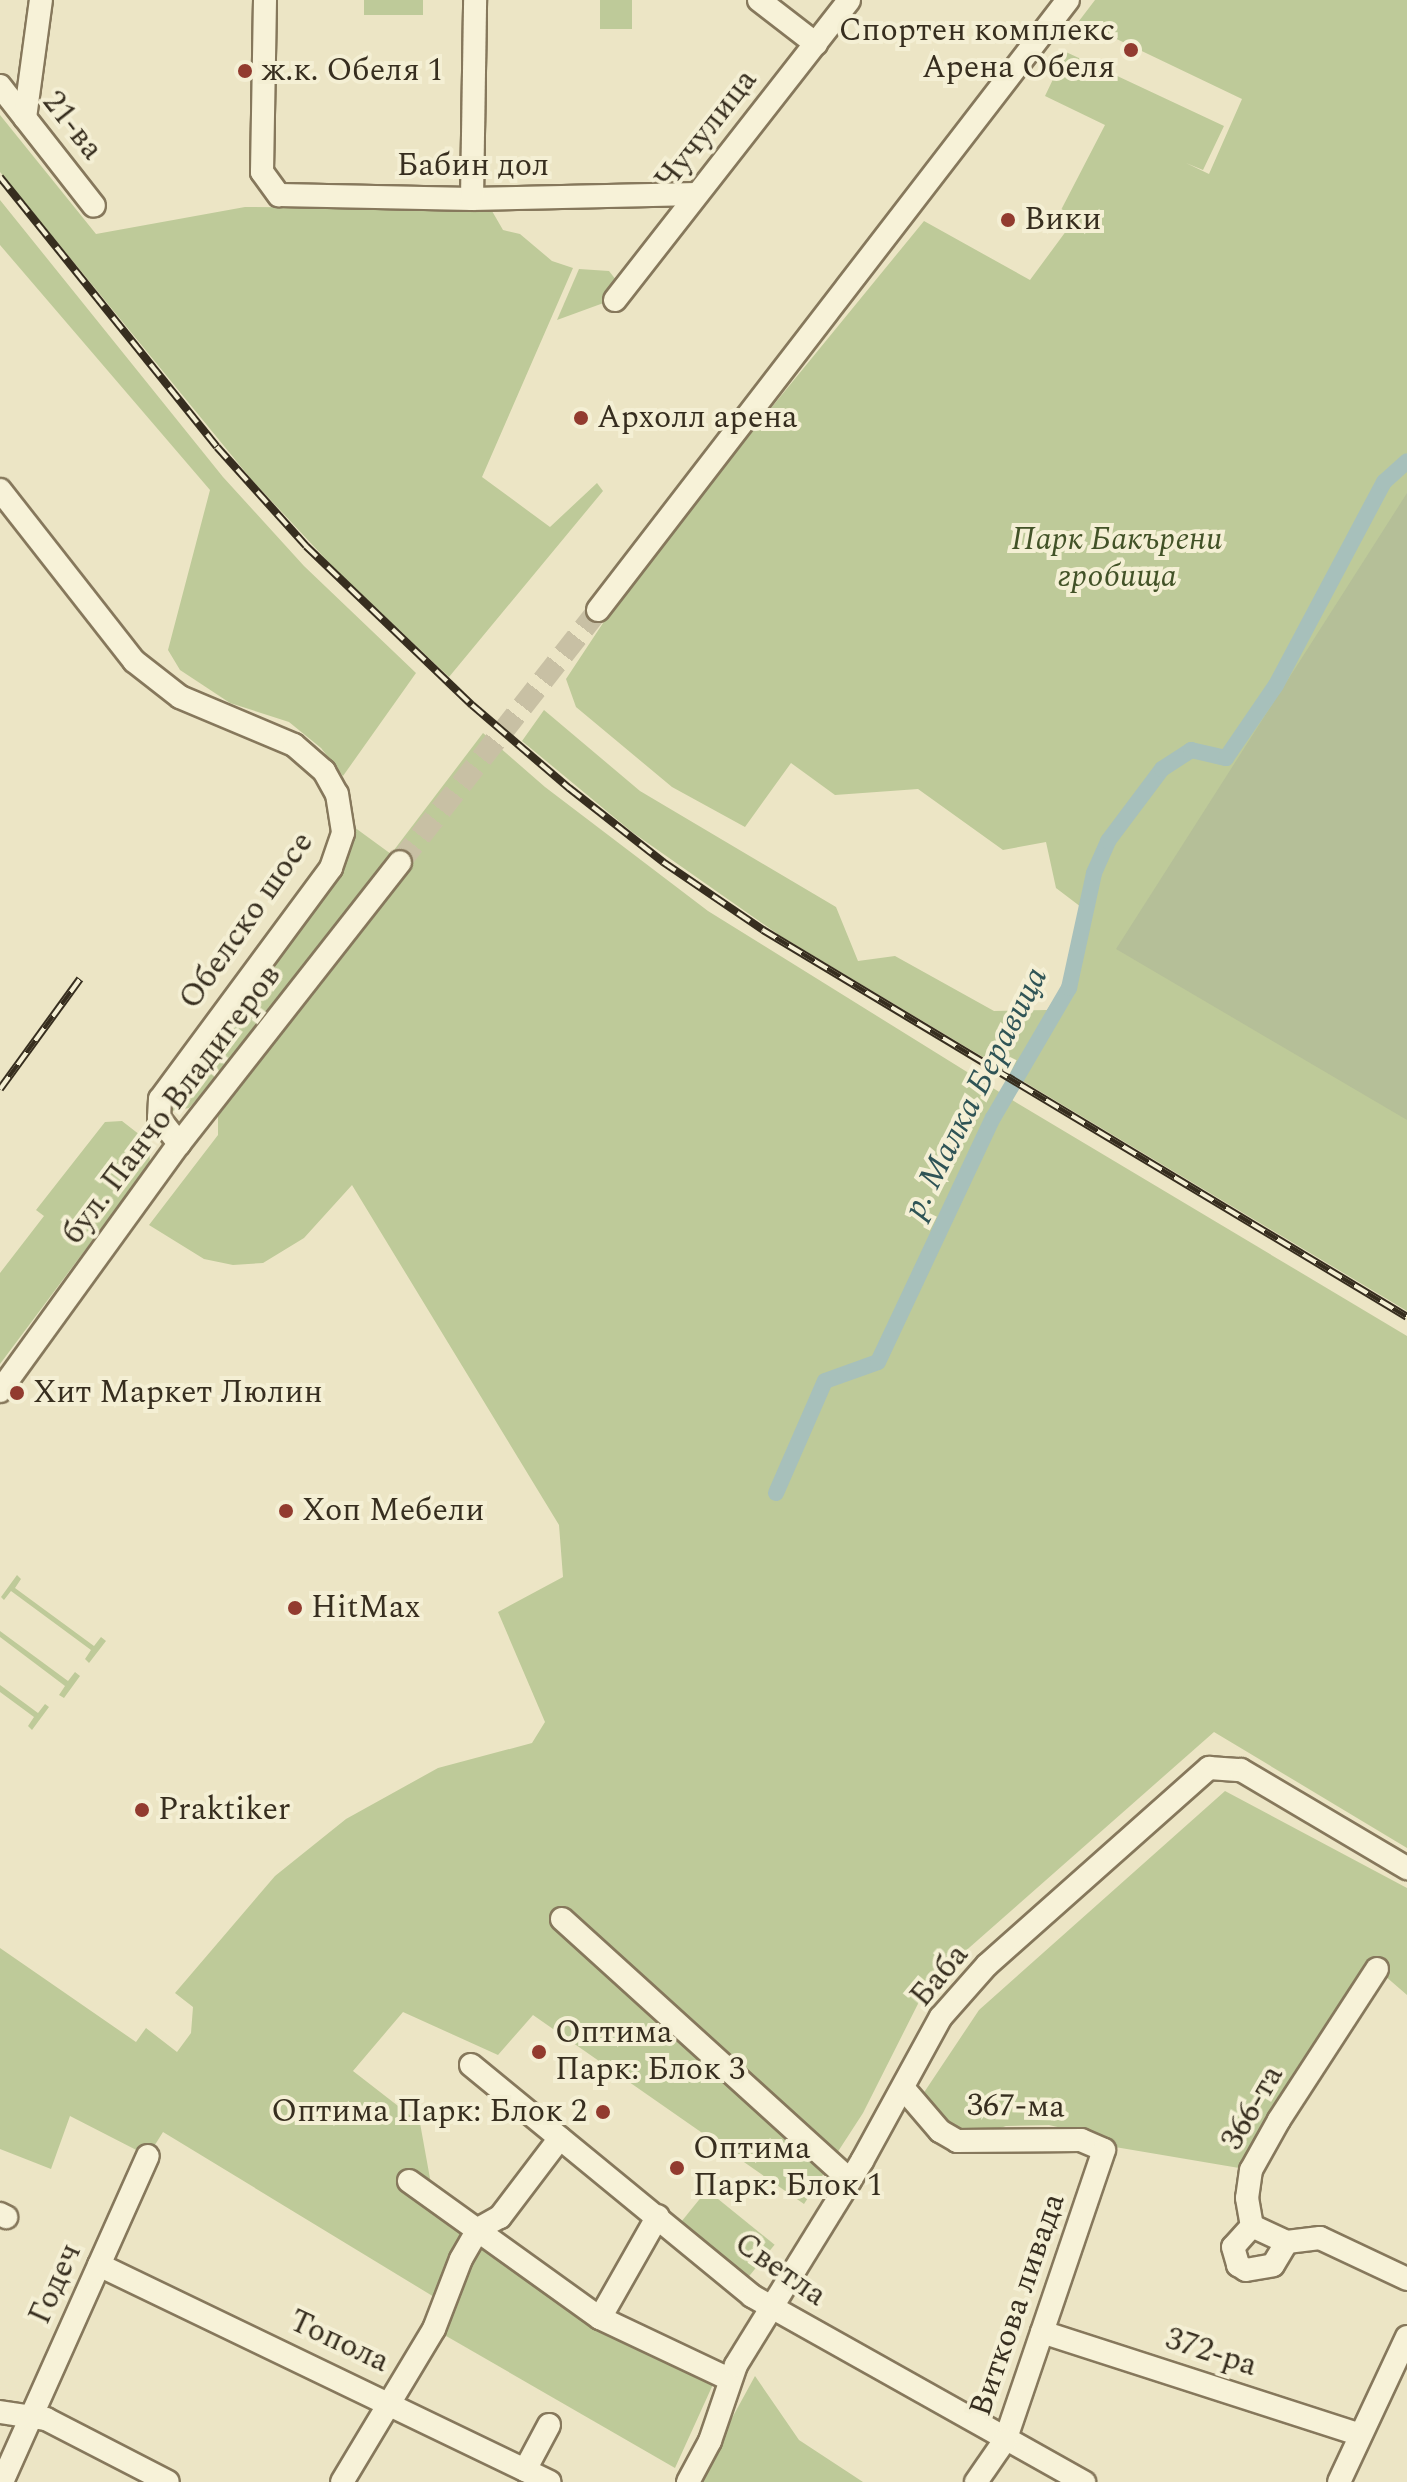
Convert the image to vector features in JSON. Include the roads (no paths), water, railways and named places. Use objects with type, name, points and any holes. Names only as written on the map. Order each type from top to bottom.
[{"type":"street","points":[[25,118],[41,0]]},
{"type":"street","name":"Бабин дол","points":[[265,0],[262,172],[271,189],[290,197],[472,199],[697,194]]},
{"type":"street","points":[[472,199],[475,0]]},
{"type":"street","points":[[759,0],[816,44]]},
{"type":"street","name":"Чучулица","points":[[615,300],[849,0]]},
{"type":"street","points":[[598,610],[1068,0]]},
{"type":"street","name":"21-ва","points":[[0,86],[94,206]]},
{"type":"street","name":"Обелско шосе","points":[[0,490],[134,661],[180,697],[294,745],[324,771],[337,794],[343,833],[331,868],[160,1099],[159,1118],[179,1144]]},
{"type":"street","name":"бул. Панчо Владигеров","points":[[0,1391],[179,1144],[400,862]]},
{"type":"street","name":"Баба","points":[[688,2482],[710,2441],[729,2379],[904,2089],[941,2017],[966,1986],[1209,1768],[1241,1770],[1407,1868]]},
{"type":"street","points":[[562,1919],[850,2180]]},
{"type":"street","name":"366-та","points":[[1252,2226],[1247,2198],[1251,2170],[1377,1969]]},
{"type":"street","name":"Светла","points":[[471,2065],[773,2309],[1084,2482]]},
{"type":"street","name":"367-ма","points":[[904,2089],[940,2131],[957,2141],[1099,2144]]},
{"type":"street","points":[[342,2482],[434,2329],[461,2259],[478,2229],[500,2217],[560,2138]]},
{"type":"street","name":"Виткова ливада","points":[[976,2482],[1005,2440],[1103,2161],[1099,2144]]},
{"type":"street","name":"Годеч","points":[[2,2482],[148,2156]]},
{"type":"street","points":[[409,2181],[600,2318],[729,2379]]},
{"type":"street","points":[[600,2318],[658,2216]]},
{"type":"street","points":[[1287,2242],[1273,2265],[1246,2270],[1238,2265],[1233,2247],[1252,2226],[1287,2242],[1320,2238],[1407,2279]]},
{"type":"street","name":"Топола","points":[[99,2265],[392,2402],[549,2482]]},
{"type":"street","name":"372-ра","points":[[1042,2332],[1360,2435]]},
{"type":"street","points":[[1339,2482],[1407,2337]]},
{"type":"street","points":[[0,2412],[33,2416],[168,2482]]},
{"type":"street","points":[[525,2470],[549,2425]]},
{"type":"waterway","name":"р. Малка Беравица","points":[[776,1493],[825,1381],[878,1362],[993,1118],[1069,988],[1094,873],[1108,841],[1162,769],[1191,750],[1226,758],[1276,685],[1384,482],[1407,461]]},
{"type":"tunnel","points":[[400,862],[598,610]]},
{"type":"railway","points":[[0,177],[217,447],[306,546],[472,705],[569,788],[663,862],[763,930],[1407,1317]]},
{"type":"railway","points":[[0,1089],[80,979]]},
{"type":"place","name":"Спортен комплекс Арена Обеля","points":[[1131,50]]},
{"type":"place","name":"ж.к. Обеля 1","points":[[245,71]]},
{"type":"place","name":"Вики","points":[[1008,220]]},
{"type":"place","name":"Архолл арена","points":[[581,418]]},
{"type":"place","name":"Хит Маркет Люлин","points":[[17,1393]]},
{"type":"place","name":"Хоп Мебели","points":[[286,1511]]},
{"type":"place","name":"HitMax","points":[[295,1608]]},
{"type":"place","name":"Praktiker","points":[[142,1810]]},
{"type":"place","name":"Оптима Парк: Блок 3","points":[[539,2052]]},
{"type":"place","name":"Оптима Парк: Блок 2","points":[[603,2112]]},
{"type":"place","name":"Оптима Парк: Блок 1","points":[[677,2168]]},
{"type":"park label","name":"Парк Бакърени гробища","points":[[1117,560]]}]
